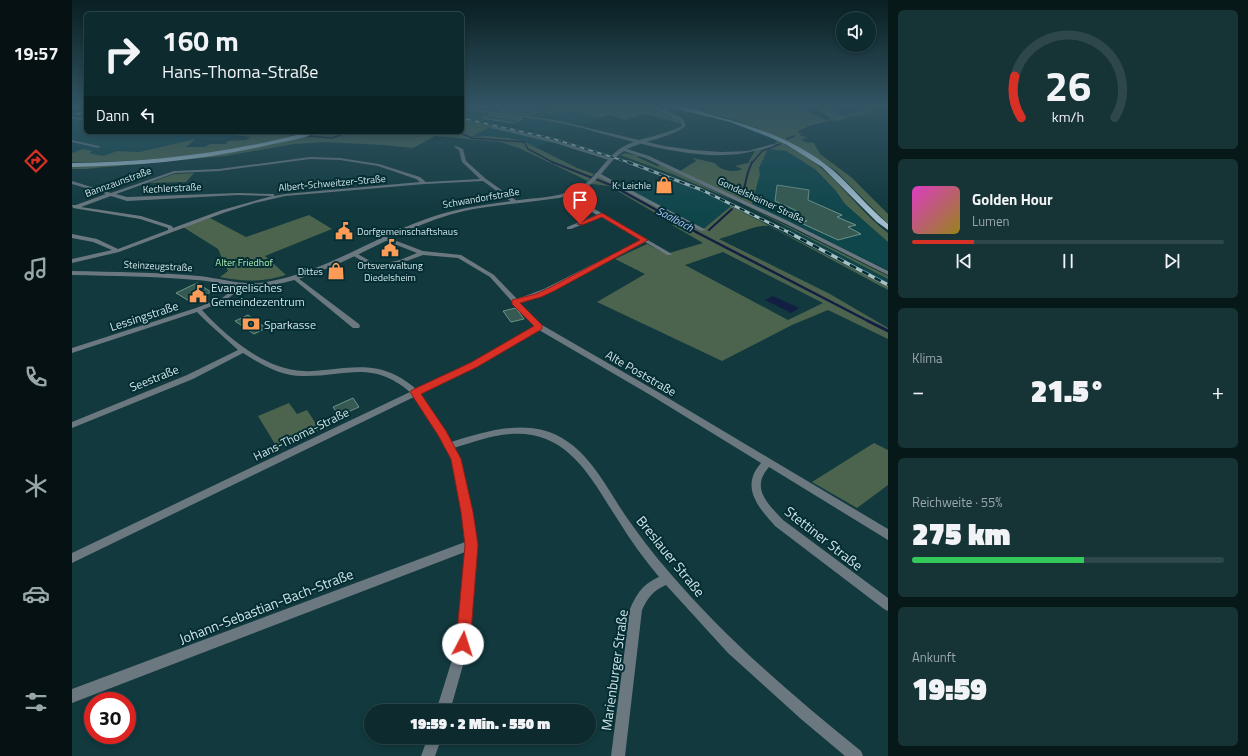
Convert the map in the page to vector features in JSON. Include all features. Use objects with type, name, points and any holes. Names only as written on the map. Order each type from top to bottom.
[{"type":"main road","points":[[72,165],[119,163],[185,157],[252,147],[272,142]]},
{"type":"main road","points":[[785,142],[826,167],[888,228]]},
{"type":"street","points":[[78,142],[98,147]]},
{"type":"street","points":[[557,142],[610,159]]},
{"type":"street","name":"Schwandorfstraße","points":[[242,285],[269,283],[294,277],[354,254],[439,216],[470,208],[565,194],[579,190],[590,182],[610,159],[638,142]]},
{"type":"street","points":[[641,142],[715,153],[759,149],[773,145]]},
{"type":"street","points":[[456,147],[461,149],[464,161],[484,180],[515,202]]},
{"type":"street","name":"Gondelsheimer Straße","points":[[623,150],[647,157],[786,222],[888,273]]},
{"type":"street","name":"Bannzaunstraße","points":[[74,206],[174,172],[219,170],[310,158],[340,159],[379,165],[418,178],[425,183]]},
{"type":"street","points":[[596,175],[703,230]]},
{"type":"street","name":"Albert-Schweitzer-Straße","points":[[72,261],[117,251],[206,216],[285,195],[425,183],[484,180]]},
{"type":"street","name":"Kechlerstraße","points":[[72,182],[127,199],[251,194],[285,195]]},
{"type":"street","points":[[251,194],[254,202]]},
{"type":"street","points":[[565,194],[669,254]]},
{"type":"street","points":[[74,206],[83,209],[153,221],[170,227],[171,230]]},
{"type":"street","points":[[569,228],[602,215]]},
{"type":"street","points":[[72,236],[88,238],[108,245],[117,251]]},
{"type":"street","name":"Alte Poststraße","points":[[386,239],[422,253],[459,256],[492,276],[539,327],[655,394],[888,535]]},
{"type":"street","points":[[515,302],[552,289],[594,265],[645,240]]},
{"type":"street","points":[[354,254],[376,267],[402,261],[422,253]]},
{"type":"street","name":"Steinzeugstraße","points":[[72,273],[199,278],[242,285]]},
{"type":"street","points":[[294,277],[356,326]]},
{"type":"street","name":"Lessingstraße","points":[[72,350],[198,309],[224,299],[242,285]]},
{"type":"street","points":[[198,309],[209,322],[243,350],[268,365],[304,374],[364,369],[382,372],[402,382],[415,392],[449,446],[456,459],[472,545],[463,644],[445,704]]},
{"type":"street","name":"Hans-Thoma-Straße","points":[[72,558],[473,365],[539,327]]},
{"type":"street","name":"Seestraße","points":[[72,426],[190,376],[243,350]]},
{"type":"street","name":"Breslauer Straße","points":[[449,446],[493,433],[515,429],[543,433],[559,441],[580,460],[593,475],[651,560],[718,635],[746,662],[856,756]]},
{"type":"street","name":"Stettiner Straße","points":[[767,463],[757,475],[756,484],[758,495],[766,508],[779,522],[888,606]]},
{"type":"street","name":"Johann-Sebastian-Bach-Straße","points":[[72,696],[472,545]]},
{"type":"street","name":"Marienburger Straße","points":[[618,756],[628,659],[636,609],[642,597],[652,586],[667,579]]},
{"type":"street","points":[[428,756],[432,744]]},
{"type":"shaded area","points":[[72,142],[182,142],[139,152],[117,151],[103,156],[88,153],[72,153]]},
{"type":"shaded area","points":[[525,142],[548,142],[535,148]]},
{"type":"shaded area","points":[[768,149],[786,151],[816,170],[836,191],[845,204],[888,242],[888,270],[752,204],[760,174],[759,168]]},
{"type":"shaded area","points":[[668,178],[731,206],[701,231],[626,191]]},
{"type":"shaded area","points":[[784,226],[888,279],[888,287],[776,228]]},
{"type":"shaded area","points":[[773,296],[799,308],[791,313],[765,300]]},
{"type":"green space","points":[[182,142],[192,142],[186,147],[205,147],[210,144],[226,144],[227,142],[268,142],[191,155],[101,162],[72,162],[72,153],[83,149],[93,151],[89,153],[103,156],[117,151],[139,152]]},
{"type":"green space","points":[[275,142],[321,142],[294,144],[225,156],[85,169],[72,169],[72,166],[168,161]]},
{"type":"green space","points":[[330,142],[423,142],[413,148]]},
{"type":"green space","points":[[502,142],[526,142],[577,168],[594,174],[588,181],[521,149]]},
{"type":"green space","points":[[776,142],[781,142],[805,156],[824,170],[872,219],[888,233],[888,242],[845,204],[836,191],[816,170],[786,151],[768,149],[759,168],[760,174],[752,204],[680,171],[696,161],[693,158],[715,163],[720,168],[736,171],[742,169],[735,166],[748,163],[756,149],[773,145]]},
{"type":"green space","points":[[787,142],[814,143],[820,154],[851,177],[888,214],[888,224],[836,171],[809,153]]},
{"type":"green space","points":[[625,153],[640,156],[637,157],[657,166],[661,165],[737,202],[672,174],[620,155]]},
{"type":"green space","points":[[194,173],[186,182],[149,183],[174,174]]},
{"type":"green space","points":[[598,176],[701,231],[731,206],[888,287],[888,290],[769,226],[752,228],[719,239],[830,294],[888,328],[888,339],[828,310],[792,325],[722,361],[597,302],[645,274],[615,259],[647,244],[666,254],[703,243],[672,225],[674,224],[609,186],[592,184]],"holes":[[[723,252],[823,303],[788,320],[685,265]]]},
{"type":"green space","points":[[739,202],[888,276],[888,279]]},
{"type":"green space","name":"Alter Friedhof","points":[[309,215],[332,229],[265,256],[286,275],[261,280],[237,280],[220,277],[228,271],[218,249],[183,227],[210,218],[246,237]]},
{"type":"green space","points":[[289,403],[297,414],[307,410],[320,430],[278,449],[258,416]]},
{"type":"green space","points":[[874,443],[888,450],[888,485],[857,508],[812,482]]},
{"type":"building","points":[[777,185],[809,190],[808,200],[842,215],[837,217],[856,225],[848,227],[861,234],[838,240],[801,223],[807,221],[789,213],[797,211],[775,201]]},
{"type":"building","name":"Evangelisches Gemeindezentrum","points":[[197,283],[211,292],[191,302],[176,293]]},
{"type":"building","points":[[516,308],[524,319],[511,322],[503,311]]},
{"type":"building","name":"Sparkasse","points":[[248,315],[266,328],[254,334],[235,321]]},
{"type":"building","points":[[353,398],[359,407],[339,416],[333,407]]},
{"type":"waterway","name":"Saalbach","points":[[524,142],[528,149],[553,162]]},
{"type":"waterway","points":[[752,163],[762,151],[780,144]]},
{"type":"waterway","name":"Saalbach","points":[[553,162],[613,186],[698,233]]},
{"type":"waterway","points":[[742,197],[752,162]]},
{"type":"waterway","points":[[709,230],[732,209]]},
{"type":"waterway","name":"Saalbach","points":[[696,232],[870,322]]},
{"type":"waterway","name":"Saalbach","points":[[870,322],[888,331]]},
{"type":"railway","points":[[565,142],[629,162]]},
{"type":"railway","points":[[629,162],[702,190],[789,232]]},
{"type":"railway","points":[[789,232],[888,285]]},
{"type":"place","name":"K. Leichle","points":[[664,185]]},
{"type":"place","name":"Dorfgemeinschaftshaus","points":[[344,231]]},
{"type":"place","name":"Ortsverwaltung Diedelsheim","points":[[390,248]]},
{"type":"place","name":"Dittes","points":[[336,271]]},
{"type":"place","name":"Evangelisches Gemeindezentrum","points":[[198,294]]},
{"type":"place","name":"Sparkasse","points":[[251,324]]},
{"type":"route","points":[[463,644],[472,545],[467,512],[456,459],[415,392],[473,365],[539,327],[515,302],[552,289],[594,265],[645,240],[602,215],[580,224]]}]
